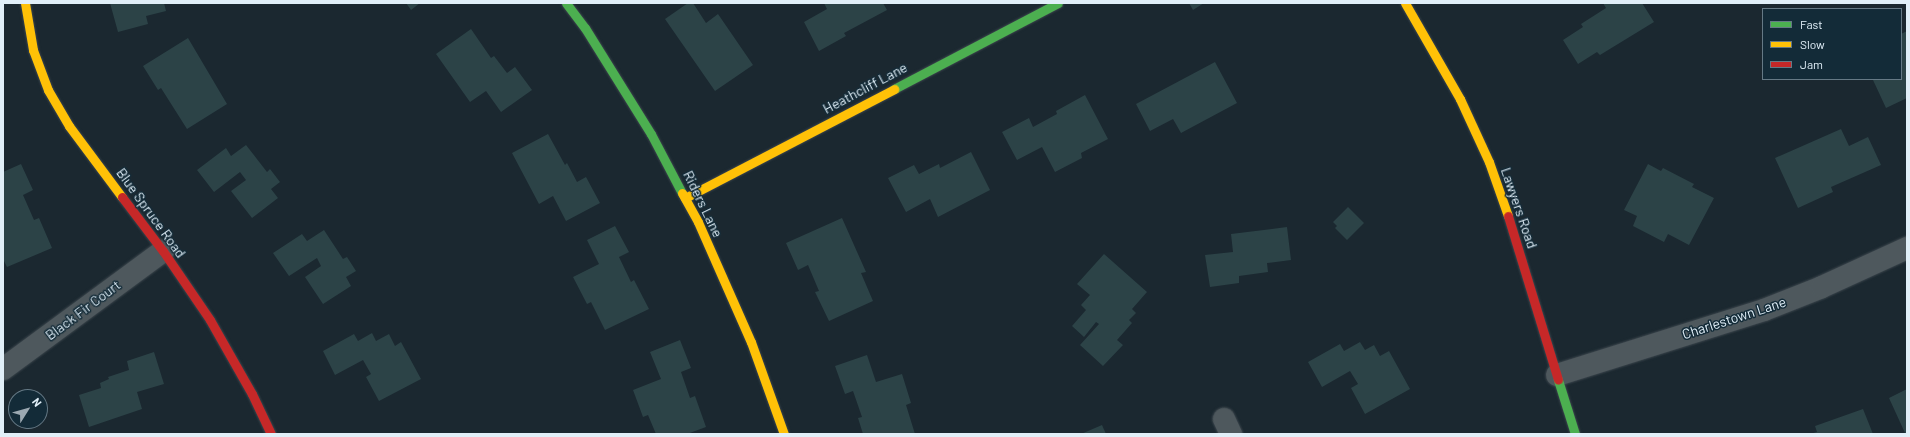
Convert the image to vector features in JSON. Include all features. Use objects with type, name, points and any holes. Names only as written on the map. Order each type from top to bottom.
[{"type":"street","name":"Blue Spruce Road","points":[[25,3],[33,50],[48,90],[69,126],[163,250],[210,320],[252,394],[272,434]]},
{"type":"street","name":"Riders Lane","points":[[566,3],[585,28],[651,134],[685,198],[751,342],[784,434]]},
{"type":"street","name":"Heathcliff Lane","points":[[685,198],[1058,3]]},
{"type":"street","name":"Lawyers Road","points":[[1405,3],[1460,99],[1489,162],[1512,227],[1575,434]]},
{"type":"street","name":"Charlestown Lane","points":[[1557,374],[1764,310],[1822,287],[1907,248]]},
{"type":"street","name":"Black Fir Court","points":[[3,369],[163,250]]},
{"type":"building","points":[[110,3],[164,3],[166,11],[146,16],[148,24],[118,32]]},
{"type":"building","points":[[406,3],[420,3],[411,10]]},
{"type":"building","points":[[688,3],[693,3],[706,23],[718,14],[753,65],[715,91],[665,19]]},
{"type":"building","points":[[824,3],[883,3],[887,10],[844,33],[846,36],[819,51],[804,22],[827,9]]},
{"type":"building","points":[[1189,3],[1204,3],[1193,10]]},
{"type":"building","points":[[1603,3],[1642,3],[1654,22],[1600,55],[1597,52],[1578,64],[1563,40],[1583,27],[1581,24],[1606,8]]},
{"type":"building","points":[[471,29],[491,58],[494,56],[507,73],[515,67],[532,90],[501,112],[486,91],[470,102],[436,54]]},
{"type":"building","points":[[1907,31],[1907,98],[1886,108],[1873,80],[1902,80],[1902,34]]},
{"type":"building","points":[[188,38],[227,104],[187,129],[161,88],[158,90],[143,66]]},
{"type":"building","points":[[1215,62],[1237,103],[1181,133],[1173,119],[1150,131],[1136,104]]},
{"type":"building","points":[[1085,95],[1108,139],[1081,153],[1082,158],[1055,172],[1042,147],[1017,160],[1002,132],[1029,118],[1033,127],[1057,114],[1056,111]]},
{"type":"building","points":[[1841,129],[1849,146],[1868,137],[1881,165],[1831,187],[1833,192],[1798,208],[1775,158]]},
{"type":"building","points":[[548,134],[565,165],[567,163],[577,182],[586,177],[600,203],[566,221],[553,196],[539,204],[512,153]]},
{"type":"building","points":[[246,145],[267,172],[270,169],[280,182],[271,189],[278,198],[252,218],[231,191],[246,180],[240,172],[214,192],[197,170],[226,148],[231,156]]},
{"type":"building","points":[[971,152],[990,190],[938,217],[930,199],[906,212],[888,178],[914,165],[919,174],[939,164],[940,168]]},
{"type":"building","points":[[21,164],[33,190],[23,195],[34,220],[39,218],[52,248],[7,267],[3,259],[3,172]]},
{"type":"building","points":[[1648,164],[1661,171],[1663,168],[1694,184],[1692,187],[1714,198],[1689,245],[1668,234],[1664,242],[1633,226],[1637,216],[1624,210]]},
{"type":"building","points":[[1348,207],[1364,223],[1347,240],[1335,228],[1337,226],[1333,222]]},
{"type":"building","points":[[842,218],[866,272],[861,273],[873,301],[829,321],[815,292],[819,291],[808,265],[798,270],[786,243]]},
{"type":"building","points":[[615,226],[629,252],[619,257],[631,282],[634,280],[649,309],[605,330],[591,302],[587,304],[573,277],[599,264],[587,240]]},
{"type":"building","points":[[1287,227],[1291,260],[1267,263],[1268,272],[1239,276],[1239,283],[1210,287],[1205,255],[1233,252],[1231,234]]},
{"type":"building","points":[[324,230],[343,259],[347,257],[356,271],[346,277],[351,286],[323,304],[305,277],[321,266],[317,258],[289,276],[273,253],[302,234],[307,241]]},
{"type":"building","points":[[1104,254],[1147,292],[1132,309],[1136,313],[1129,320],[1132,323],[1117,340],[1123,345],[1103,366],[1080,345],[1099,324],[1096,322],[1084,337],[1072,326],[1086,310],[1081,305],[1090,295],[1077,284]]},
{"type":"building","points":[[372,333],[376,341],[389,334],[395,346],[401,342],[421,379],[379,401],[366,377],[371,374],[363,360],[335,375],[323,351],[354,334],[358,341]]},
{"type":"building","points":[[680,340],[691,368],[681,372],[690,398],[695,396],[706,427],[687,434],[656,434],[648,415],[643,417],[633,390],[661,379],[650,352]]},
{"type":"building","points":[[1360,342],[1365,350],[1374,345],[1380,356],[1389,351],[1410,389],[1365,414],[1351,388],[1358,384],[1350,371],[1322,387],[1308,362],[1340,344],[1344,351]]},
{"type":"building","points":[[154,352],[164,384],[137,392],[142,409],[89,427],[79,395],[101,388],[100,383],[109,379],[108,377],[129,370],[127,361]]},
{"type":"building","points":[[867,355],[876,382],[902,374],[911,403],[906,405],[915,434],[863,434],[858,418],[862,417],[853,391],[845,394],[835,366]]},
{"type":"building","points":[[1907,389],[1907,434],[1902,434],[1905,433],[1889,398]]},
{"type":"building","points":[[1863,409],[1873,434],[1810,434],[1817,432],[1815,426]]},
{"type":"building","points":[[1102,425],[1106,434],[1081,434]]},
{"type":"traffic: fast","points":[[566,3],[585,28],[651,134],[682,193]]},
{"type":"traffic: fast","points":[[894,89],[1058,3]]},
{"type":"traffic: fast","points":[[1558,380],[1575,434]]},
{"type":"traffic: slow","points":[[25,3],[33,50],[48,90],[69,126],[122,197]]},
{"type":"traffic: slow","points":[[1405,3],[1460,99],[1489,162],[1508,216]]},
{"type":"traffic: slow","points":[[685,198],[894,89]]},
{"type":"traffic: slow","points":[[682,193],[698,222],[751,342],[784,434]]},
{"type":"traffic: jam","points":[[122,197],[163,251],[210,320],[252,394],[271,434]]},
{"type":"traffic: jam","points":[[1508,216],[1558,380]]}]
